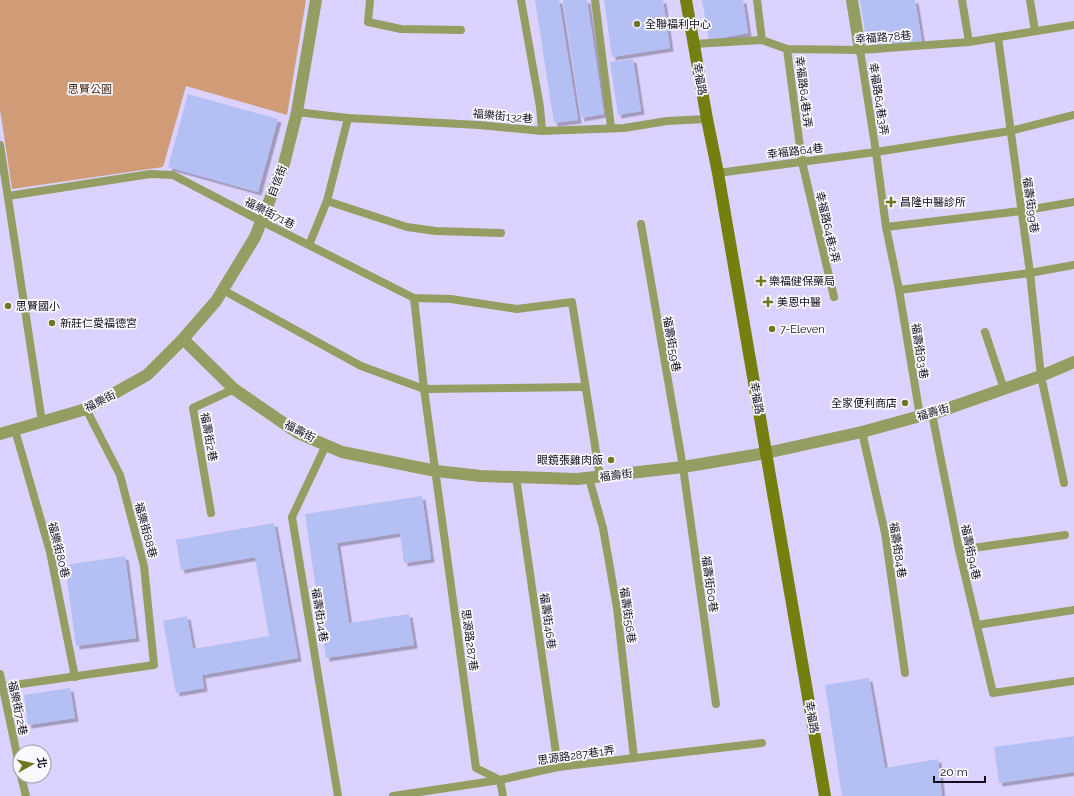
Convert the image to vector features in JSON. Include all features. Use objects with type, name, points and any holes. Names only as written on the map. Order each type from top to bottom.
[{"type":"street","name":"自信街","points":[[183,339],[216,301],[255,237],[284,164],[297,112],[316,0]]},
{"type":"street","name":"幸福路","points":[[686,0],[718,173],[825,796]]},
{"type":"street","points":[[852,0],[860,50]]},
{"type":"street","name":"福壽街","points":[[183,339],[234,389],[298,433],[342,452],[436,471],[516,477],[577,479],[683,467],[766,453],[862,432],[932,414],[1041,376],[1074,362]]},
{"type":"street","name":"福樂街","points":[[0,434],[86,409],[148,375],[183,339]]},
{"type":"lane","points":[[370,0],[368,22],[401,29],[461,30]]},
{"type":"lane","points":[[521,0],[540,107],[542,130]]},
{"type":"lane","points":[[595,0],[611,127]]},
{"type":"lane","points":[[757,0],[762,40]]},
{"type":"lane","points":[[962,0],[968,42]]},
{"type":"lane","points":[[1030,0],[1035,30]]},
{"type":"lane","name":"幸福路78巷","points":[[694,44],[762,40],[787,49],[860,50],[968,42],[1035,30],[1074,25]]},
{"type":"lane","name":"福壽街99巷","points":[[998,37],[1030,273],[1041,376],[1064,483]]},
{"type":"lane","name":"幸福路64巷1弄","points":[[787,49],[802,162]]},
{"type":"lane","name":"幸福路64巷3弄","points":[[860,50],[886,228]]},
{"type":"lane","name":"福樂街132巷","points":[[297,112],[348,118],[542,130],[611,127],[624,128],[667,122],[707,119]]},
{"type":"lane","name":"幸福路64巷","points":[[718,173],[876,152],[1010,131],[1074,115]]},
{"type":"lane","points":[[309,245],[327,201],[348,118]]},
{"type":"lane","points":[[0,145],[42,422]]},
{"type":"lane","name":"幸福路64巷2弄","points":[[802,162],[834,297]]},
{"type":"lane","name":"福樂街71巷","points":[[8,196],[150,174],[173,175],[261,222],[414,298],[451,300],[517,309],[572,302],[585,387]]},
{"type":"lane","points":[[327,201],[407,227],[436,231],[501,233]]},
{"type":"lane","points":[[886,228],[1021,211],[1074,202]]},
{"type":"lane","name":"福壽街59巷","points":[[640,224],[683,467]]},
{"type":"lane","name":"福壽街83巷","points":[[886,228],[899,290],[920,416]]},
{"type":"lane","points":[[899,290],[1030,273],[1074,265]]},
{"type":"lane","points":[[223,290],[360,366],[424,389],[585,387]]},
{"type":"lane","points":[[414,298],[424,389],[436,471]]},
{"type":"lane","points":[[985,332],[1004,389]]},
{"type":"lane","name":"福壽街56巷","points":[[585,387],[594,477],[617,608],[634,758]]},
{"type":"lane","name":"福壽街2巷","points":[[211,513],[193,408],[234,389]]},
{"type":"lane","name":"福樂街88巷","points":[[75,677],[154,665],[144,566],[120,475],[86,409]]},
{"type":"lane","name":"福壽街94巷","points":[[932,414],[959,550],[993,693],[1074,681]]},
{"type":"lane","name":"福樂街80巷","points":[[15,430],[50,552],[75,677]]},
{"type":"lane","name":"福壽街84巷","points":[[862,432],[885,533],[905,673]]},
{"type":"lane","name":"福壽街14巷","points":[[326,445],[292,517],[338,796]]},
{"type":"lane","name":"福壽街60巷","points":[[683,467],[716,704]]},
{"type":"lane","name":"思源路287巷","points":[[436,471],[476,768],[500,780]]},
{"type":"lane","name":"福壽街46巷","points":[[516,477],[558,767]]},
{"type":"lane","points":[[959,550],[1065,535]]},
{"type":"lane","points":[[977,625],[1074,610]]},
{"type":"lane","name":"福樂街72巷","points":[[0,674],[1,687],[14,744]]},
{"type":"lane","points":[[1,687],[75,677]]},
{"type":"lane","name":"思源路287巷1弄","points":[[393,796],[500,780],[558,767],[762,743]]},
{"type":"lane","points":[[500,780],[503,796]]},
{"type":"lane","points":[[23,784],[26,796]]},
{"type":"green space","name":"思賢公園","points":[[0,0],[306,0],[287,115],[186,86],[163,167],[12,189],[0,109]]},
{"type":"building","points":[[535,0],[559,0],[578,120],[554,123]]},
{"type":"building","points":[[563,0],[587,0],[604,114],[581,118]]},
{"type":"building","name":"全聯福利中心","points":[[604,0],[663,0],[670,48],[612,57]]},
{"type":"building","points":[[702,0],[743,0],[748,33],[709,40]]},
{"type":"building","points":[[860,0],[915,0],[922,42],[868,50]]},
{"type":"building","points":[[633,59],[641,111],[618,115],[610,62]]},
{"type":"building","points":[[188,94],[278,119],[258,192],[168,167]]},
{"type":"building","points":[[422,496],[431,559],[404,563],[400,533],[337,543],[349,623],[409,614],[414,645],[326,658],[305,514]]},
{"type":"building","points":[[274,523],[298,658],[202,675],[204,688],[176,693],[163,621],[187,616],[193,649],[269,636],[255,557],[181,570],[176,540]]},
{"type":"building","points":[[125,556],[136,638],[76,646],[65,565]]},
{"type":"building","points":[[869,678],[885,768],[938,759],[942,796],[842,796],[825,685]]},
{"type":"building","points":[[70,688],[75,718],[28,725],[24,695]]},
{"type":"building","points":[[1074,736],[1074,772],[999,783],[994,747]]},
{"type":"place","name":"全聯福利中心","points":[[637,24]]},
{"type":"place","name":"昌隆中醫診所","points":[[891,202]]},
{"type":"place","name":"樂福健保藥局","points":[[761,281]]},
{"type":"place","name":"美恩中醫","points":[[768,302]]},
{"type":"place","name":"思賢國小","points":[[8,306]]},
{"type":"place","name":"新莊仁愛福德宮","points":[[52,323]]},
{"type":"place","name":"7-Eleven","points":[[772,329]]},
{"type":"place","name":"全家便利商店","points":[[905,403]]},
{"type":"place","name":"眼鏡張雞肉飯","points":[[611,460]]}]
